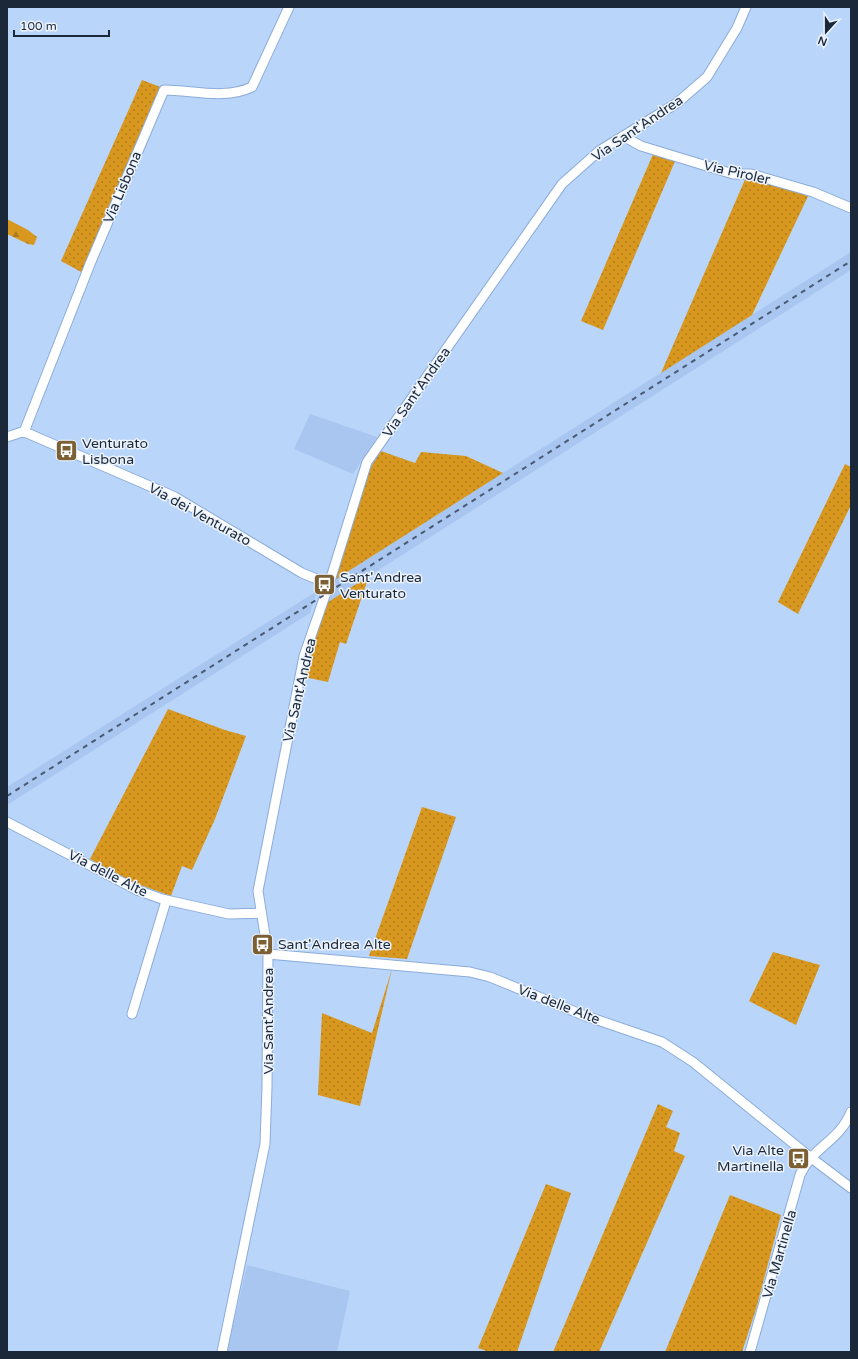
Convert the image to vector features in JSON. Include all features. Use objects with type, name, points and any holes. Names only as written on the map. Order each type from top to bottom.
[{"type":"street","name":"Via Lisbona","points":[[24,432],[90,264],[164,90],[209,93],[236,92],[252,86],[288,7]]},
{"type":"street","name":"Via Sant'Andrea","points":[[222,1352],[265,1144],[268,954],[258,892],[304,656],[329,584],[367,462],[562,184],[599,151],[677,103],[707,77],[737,28],[746,7]]},
{"type":"street","name":"Via Piroler","points":[[623,136],[641,146],[733,174],[751,174],[813,192],[851,208]]},
{"type":"street","points":[[7,438],[24,432]]},
{"type":"street","name":"Via dei Venturato","points":[[24,432],[175,496],[302,573],[329,584]]},
{"type":"street","name":"Via delle Alte","points":[[7,822],[137,890],[166,901],[228,914],[261,913]]},
{"type":"street","points":[[132,1014],[166,901]]},
{"type":"street","name":"Via delle Alte","points":[[268,954],[470,972],[490,977],[583,1015],[662,1042],[693,1062],[810,1157],[851,1188]]},
{"type":"street","points":[[810,1157],[846,1125],[851,1112]]},
{"type":"street","name":"Via Martinella","points":[[750,1352],[800,1175],[810,1157]]},
{"type":"shaded area","points":[[851,252],[851,270],[325,604],[333,581]]},
{"type":"shaded area","points":[[310,414],[377,437],[353,474],[294,449]]},
{"type":"shaded area","points":[[317,591],[310,613],[7,805],[7,787]]},
{"type":"shaded area","points":[[247,1265],[350,1291],[337,1352],[227,1352]]},
{"type":"green space","points":[[142,80],[163,88],[83,273],[61,261]]},
{"type":"green space","points":[[654,152],[676,159],[603,330],[581,321]]},
{"type":"green space","points":[[747,175],[809,194],[752,315],[661,373]]},
{"type":"green space","points":[[7,219],[28,230],[37,237],[34,245],[28,244],[7,234]]},
{"type":"green space","points":[[381,451],[415,463],[421,452],[466,456],[503,473],[333,581],[363,479]]},
{"type":"green space","points":[[845,464],[851,467],[851,505],[798,614],[778,602]]},
{"type":"green space","points":[[369,576],[346,644],[340,642],[328,682],[304,677],[325,604]]},
{"type":"green space","points":[[168,709],[246,736],[215,819],[192,870],[182,866],[171,896],[132,882],[90,859]]},
{"type":"green space","points":[[422,807],[456,817],[407,959],[369,956]]},
{"type":"green space","points":[[773,952],[820,965],[796,1025],[749,1001]]},
{"type":"green space","points":[[392,969],[360,1106],[318,1095],[322,1013],[372,1033]]},
{"type":"green space","points":[[658,1104],[673,1111],[666,1127],[680,1133],[674,1151],[685,1156],[599,1352],[553,1352]]},
{"type":"green space","points":[[546,1184],[571,1193],[517,1352],[489,1352],[478,1348]]},
{"type":"green space","points":[[730,1195],[781,1215],[756,1309],[742,1352],[665,1352]]},
{"type":"railway","points":[[7,796],[851,261]]},
{"type":"place","name":"Venturato Lisbona","points":[[67,451]]},
{"type":"place","name":"Sant'Andrea Venturato","points":[[324,585]]},
{"type":"place","name":"Sant'Andrea Alte","points":[[263,944]]},
{"type":"place","name":"Via Alte Martinella","points":[[799,1158]]}]
